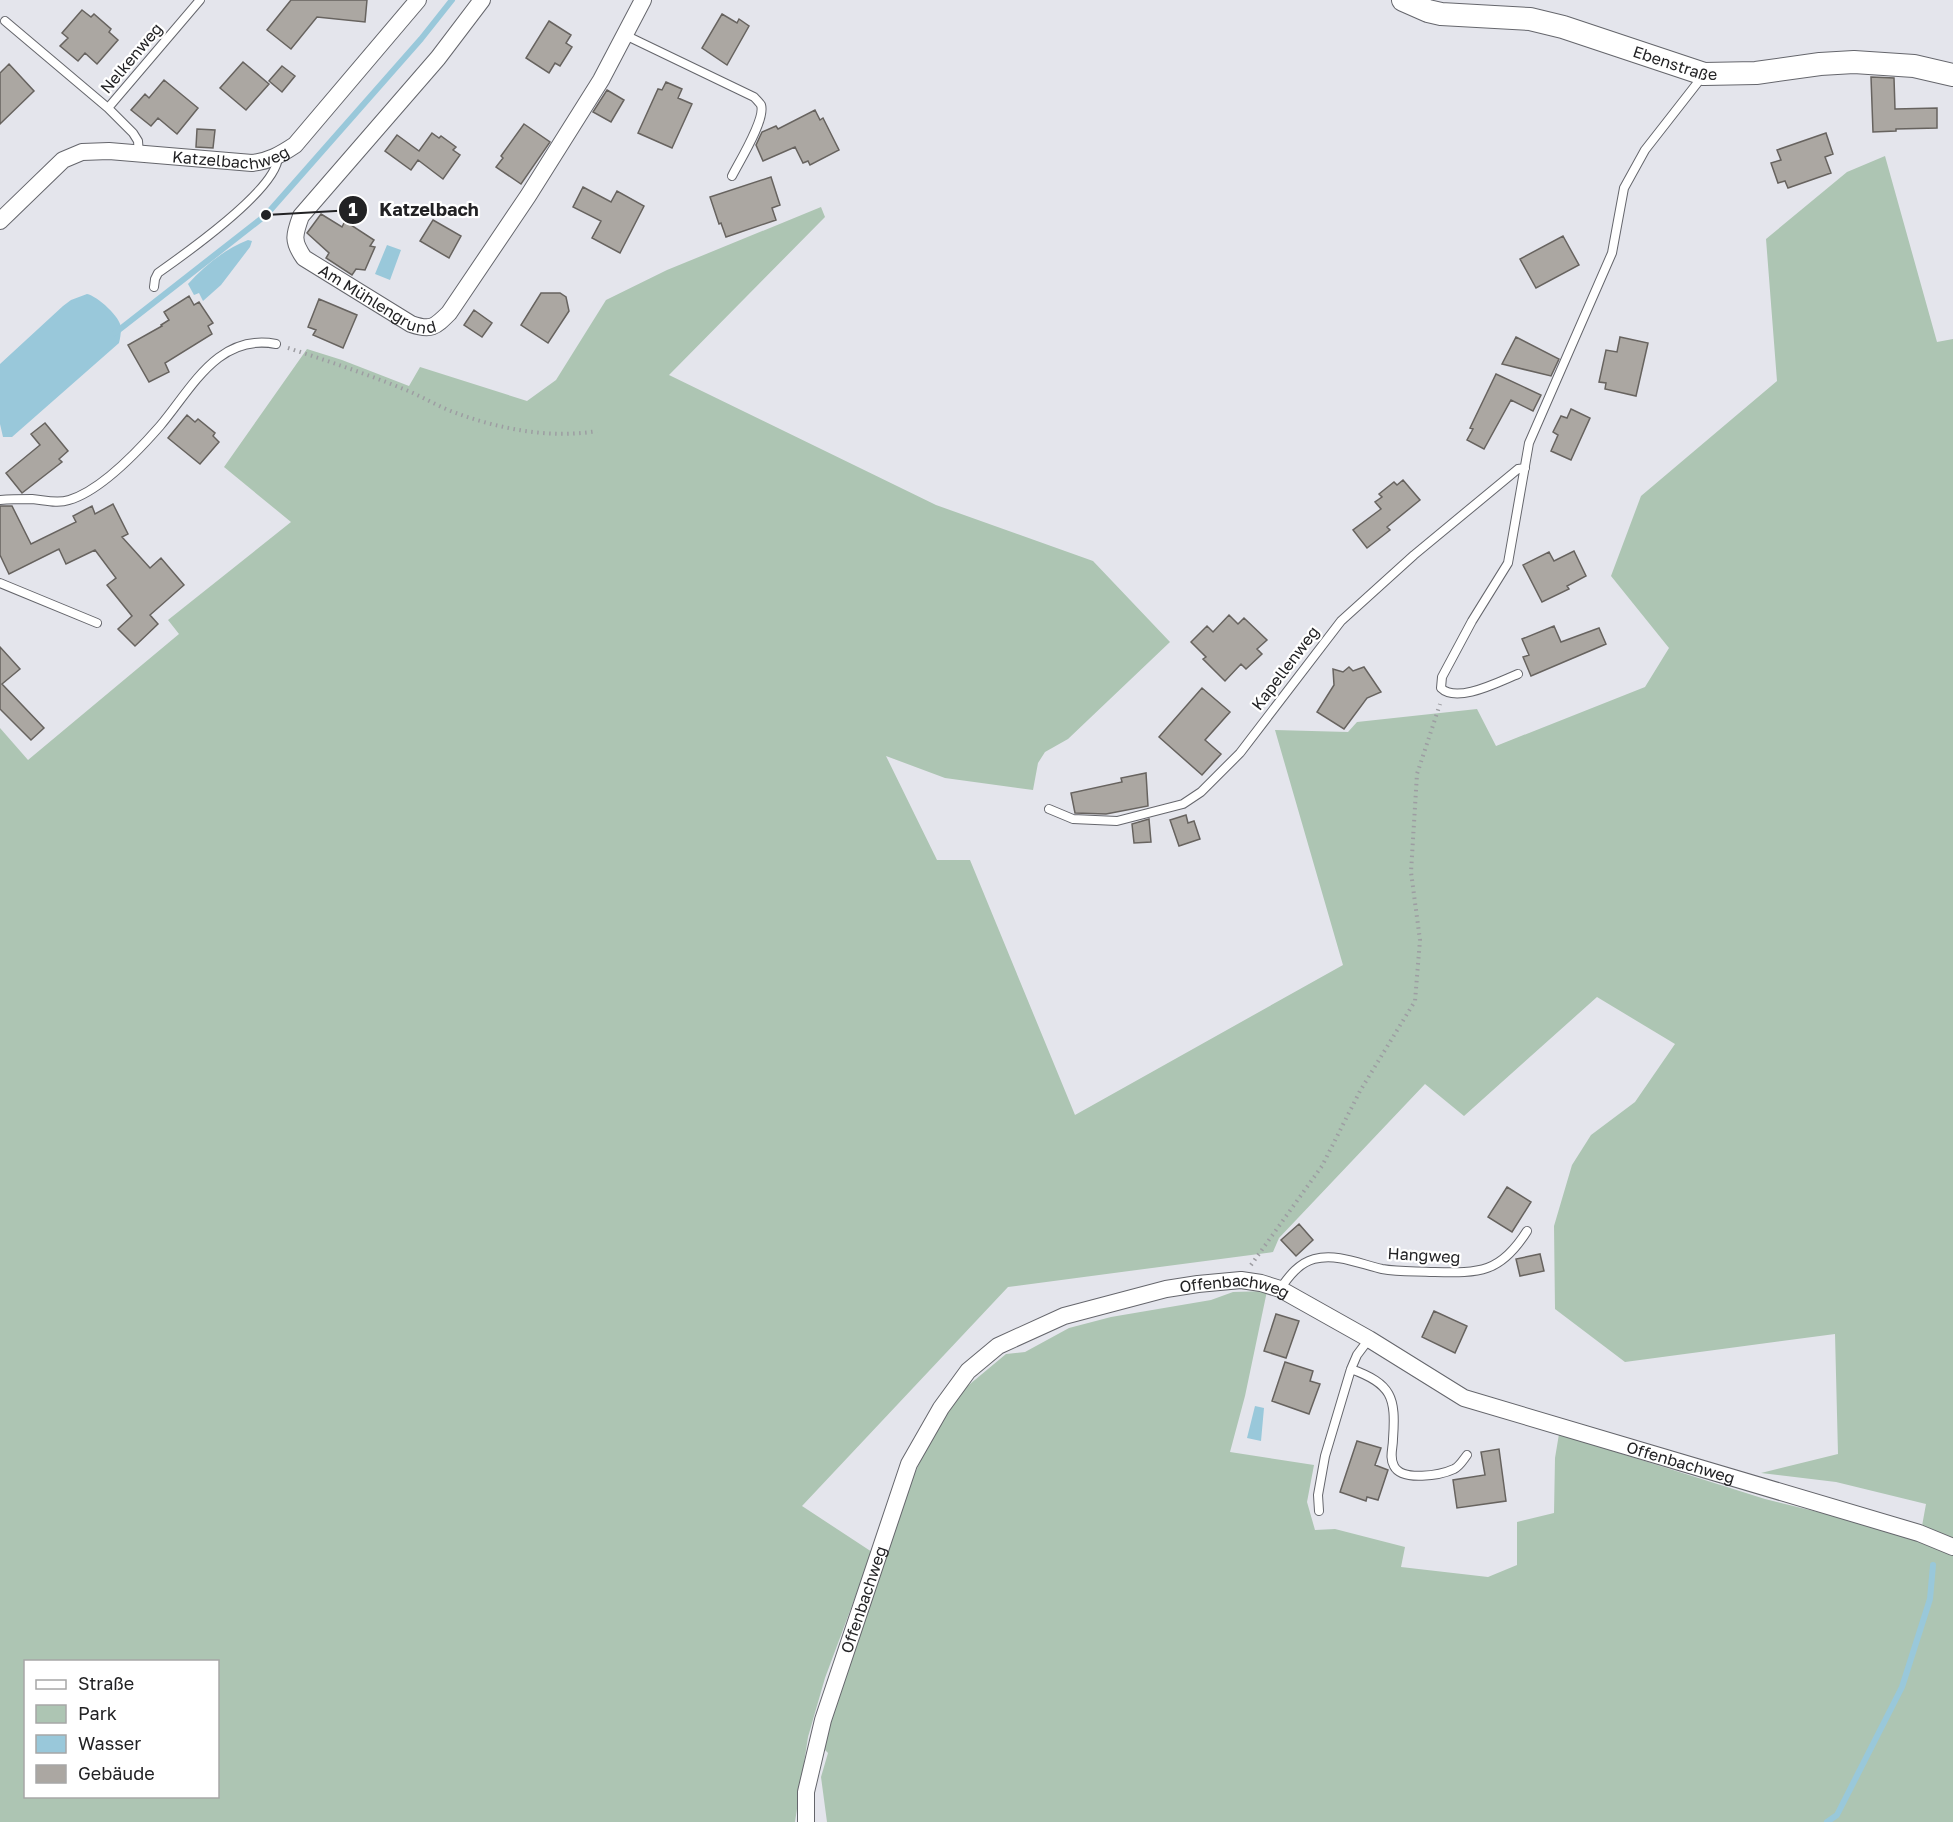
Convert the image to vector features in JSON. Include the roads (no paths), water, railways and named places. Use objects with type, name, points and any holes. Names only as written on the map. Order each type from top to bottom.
[{"type":"street","name":"Katzelbachweg","points":[[0,221],[63,160],[82,152],[109,151],[252,163],[267,162],[278,157],[295,145],[418,0]]},
{"type":"street","name":"Am Mühlengrund","points":[[482,0],[438,58],[301,216],[296,232],[296,246],[304,258],[411,324],[423,328],[436,326],[450,313],[528,196],[601,80],[643,0]]},
{"type":"street","name":"Ebenstraße","points":[[1403,0],[1428,12],[1530,19],[1563,27],[1704,74],[1756,74],[1820,64],[1854,62],[1914,66],[1953,75]]},
{"type":"street","name":"Offenbachweg","points":[[807,1822],[806,1792],[823,1720],[909,1464],[941,1408],[968,1371],[998,1346],[1064,1316],[1166,1289],[1240,1280],[1280,1289],[1369,1339],[1464,1398],[1919,1533],[1953,1547]]},
{"type":"lane","name":"Nelkenweg","points":[[108,108],[200,0]]},
{"type":"lane","name":"Nelkenweg","points":[[5,21],[108,108],[133,133],[138,141],[139,154]]},
{"type":"lane","points":[[625,35],[754,97],[760,105],[761,113],[754,133],[732,176]]},
{"type":"lane","points":[[1518,674],[1463,694],[1444,692],[1441,688],[1442,677],[1472,621],[1508,563],[1529,442],[1612,253],[1624,188],[1645,150],[1704,74]]},
{"type":"lane","points":[[154,287],[158,273],[198,245],[245,203],[272,174],[278,164],[278,157]]},
{"type":"lane","points":[[0,500],[61,502],[82,494],[132,456],[159,427],[192,382],[218,357],[249,343],[276,344]]},
{"type":"lane","name":"Kapellenweg","points":[[1049,809],[1073,819],[1118,821],[1183,804],[1201,792],[1240,753],[1341,621],[1414,555],[1518,469],[1525,468]]},
{"type":"lane","points":[[0,583],[98,623]]},
{"type":"lane","name":"Hangweg","points":[[1280,1289],[1291,1273],[1313,1259],[1328,1258],[1360,1262],[1398,1271],[1467,1273],[1480,1271],[1494,1265],[1509,1254],[1527,1231]]},
{"type":"lane","points":[[1319,1511],[1318,1495],[1325,1456],[1351,1369],[1357,1354],[1369,1339]]},
{"type":"lane","points":[[1351,1369],[1382,1384],[1391,1396],[1394,1420],[1391,1459],[1396,1469],[1406,1475],[1420,1476],[1442,1472],[1460,1465],[1467,1455]]},
{"type":"water","points":[[248,240],[252,241],[250,247],[221,285],[203,301],[199,293],[194,295],[188,284],[194,277],[223,253]]},
{"type":"water","points":[[387,245],[401,250],[390,280],[375,274]]},
{"type":"water","points":[[87,294],[102,303],[117,318],[121,328],[119,343],[12,437],[3,437],[0,424],[0,364],[63,306]]},
{"type":"water","points":[[1255,1406],[1264,1408],[1261,1441],[1247,1438]]},
{"type":"waterway","points":[[115,333],[266,215],[421,39],[452,0]]},
{"type":"waterway","points":[[1827,1822],[1837,1815],[1902,1687],[1930,1599],[1933,1565]]},
{"type":"place","name":"Katzelbach","points":[[266,215]]}]
